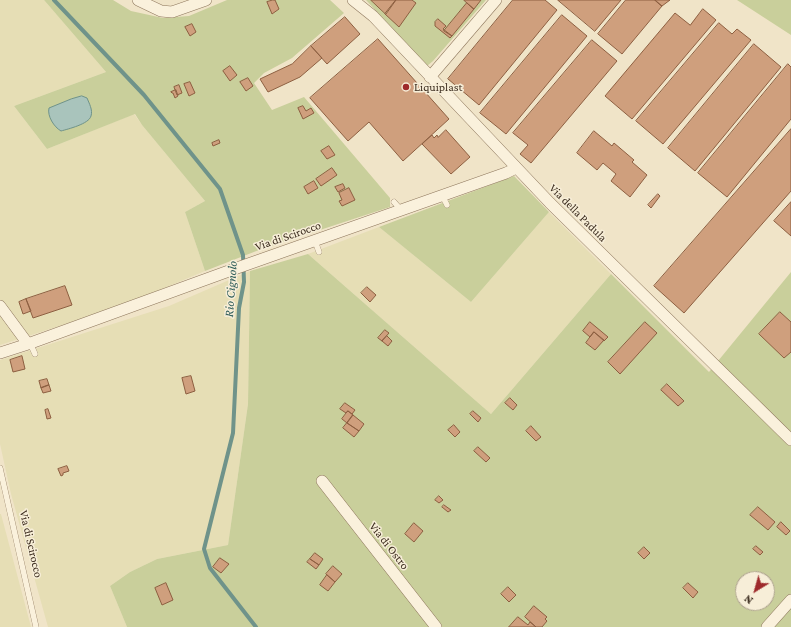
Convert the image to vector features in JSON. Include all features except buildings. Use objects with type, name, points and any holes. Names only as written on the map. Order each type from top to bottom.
[{"type":"street","points":[[138,0],[161,11],[172,12],[206,0]]},
{"type":"street","name":"Via della Padula","points":[[353,0],[373,16],[550,204],[791,440]]},
{"type":"street","points":[[430,77],[496,0]]},
{"type":"street","name":"Via di Scirocco","points":[[0,352],[31,347],[252,262],[315,241],[398,206],[444,200],[516,168]]},
{"type":"street","points":[[0,306],[31,347]]},
{"type":"street","name":"Via di Ostro","points":[[322,481],[436,627]]},
{"type":"street","points":[[767,627],[791,600]]},
{"type":"lane","points":[[315,241],[319,252]]},
{"type":"lane","name":"Via di Scirocco","points":[[0,468],[36,627]]},
{"type":"shaded area","points":[[0,0],[44,0],[106,72],[14,106],[47,149],[134,114],[205,201],[185,212],[205,271],[119,307],[0,345]]},
{"type":"shaded area","points":[[549,212],[611,274],[491,414],[308,254],[379,227],[471,302]]},
{"type":"shaded area","points":[[250,271],[248,404],[228,545],[157,559],[130,572],[110,586],[127,627],[48,627],[11,494],[0,444],[0,360],[169,306]]},
{"type":"shaded area","points":[[1,514],[31,627],[0,627]]},
{"type":"green space","points":[[44,0],[113,0],[131,11],[163,18],[189,16],[227,0],[330,0],[344,13],[292,58],[264,73],[254,83],[272,110],[304,97],[390,198],[390,207],[259,250],[205,271],[185,212],[205,201],[142,125],[135,114],[47,149],[14,106],[106,72]]},
{"type":"green space","points":[[366,0],[486,0],[427,66]]},
{"type":"green space","points":[[737,0],[791,0],[791,35]]},
{"type":"green space","points":[[514,176],[549,212],[471,302],[379,227]]},
{"type":"green space","points":[[308,254],[491,414],[611,274],[709,372],[791,272],[791,627],[127,627],[110,586],[130,572],[157,559],[228,545],[248,404],[250,271]]},
{"type":"water","points":[[82,96],[87,98],[92,111],[91,116],[78,126],[61,131],[52,121],[49,114],[49,108]]},
{"type":"waterway","name":"Rio Cignolo","points":[[54,0],[144,95],[220,189],[243,255],[244,282],[239,308],[233,433],[204,549],[210,568],[256,627]]},
{"type":"place","name":"Liquiplast","points":[[406,87]]}]
